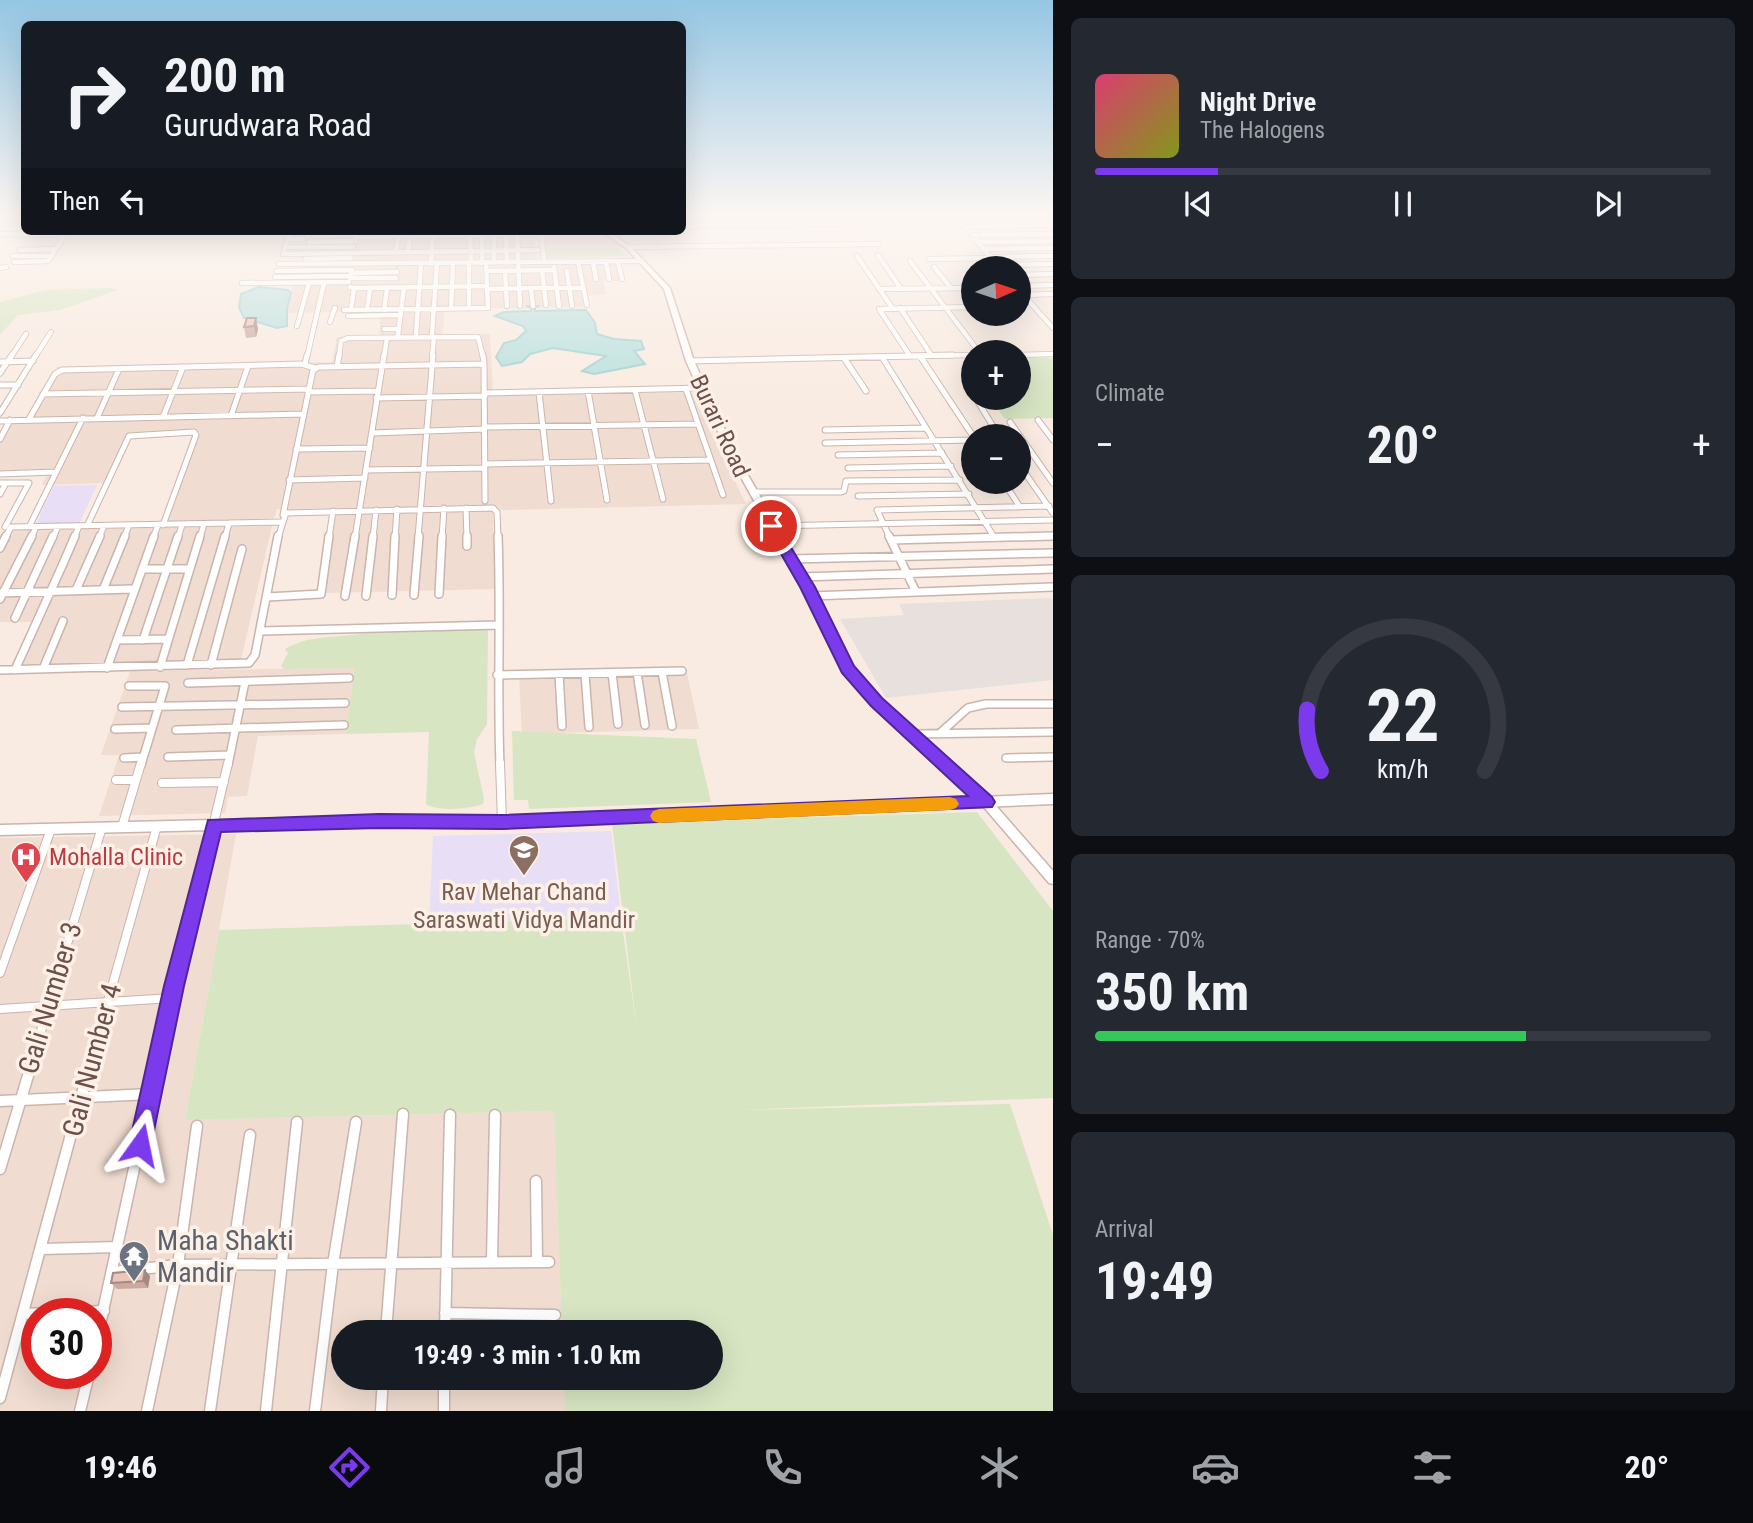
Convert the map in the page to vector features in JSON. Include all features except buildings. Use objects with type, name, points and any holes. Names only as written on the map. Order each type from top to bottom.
[{"type":"main road","name":"Burari Road","points":[[659,279],[667,288],[690,361],[751,492],[801,577],[847,669],[877,702],[986,802],[1053,879]]},
{"type":"street","points":[[273,283],[274,279]]},
{"type":"street","points":[[242,283],[324,283],[331,279]]},
{"type":"street","points":[[350,279],[350,287],[354,288],[583,288]]},
{"type":"street","points":[[395,287],[396,279]]},
{"type":"street","points":[[416,335],[420,279]]},
{"type":"street","points":[[414,595],[435,279]]},
{"type":"street","points":[[451,308],[453,279]]},
{"type":"street","points":[[469,279],[469,308]]},
{"type":"street","points":[[344,310],[350,313],[488,308],[487,279]]},
{"type":"street","points":[[506,279],[507,306]]},
{"type":"street","points":[[518,279],[520,306]]},
{"type":"street","points":[[530,279],[533,306]]},
{"type":"street","points":[[543,279],[546,305]]},
{"type":"street","points":[[555,279],[559,306]]},
{"type":"street","points":[[568,279],[572,306]]},
{"type":"street","points":[[581,279],[587,305]]},
{"type":"street","points":[[872,279],[892,309]]},
{"type":"street","points":[[894,279],[901,289]]},
{"type":"street","points":[[923,279],[970,340]]},
{"type":"street","points":[[944,279],[951,288]]},
{"type":"street","points":[[297,326],[309,283]]},
{"type":"street","points":[[305,364],[324,283]]},
{"type":"street","points":[[1031,286],[1053,285]]},
{"type":"street","points":[[398,332],[404,287]]},
{"type":"street","points":[[350,313],[354,288]]},
{"type":"street","points":[[879,289],[961,288]]},
{"type":"street","points":[[367,310],[370,289]]},
{"type":"street","points":[[384,310],[387,289]]},
{"type":"street","points":[[1031,295],[1053,295]]},
{"type":"street","points":[[1031,303],[1053,328]]},
{"type":"street","points":[[910,356],[879,310],[961,307]]},
{"type":"street","points":[[330,322],[335,308]]},
{"type":"street","points":[[900,309],[932,356]]},
{"type":"street","points":[[350,313],[367,310],[401,312]]},
{"type":"street","points":[[0,414],[51,332]]},
{"type":"street","points":[[337,367],[342,339],[398,332],[433,336],[440,334]]},
{"type":"street","points":[[0,373],[26,334]]},
{"type":"street","points":[[385,334],[478,337],[481,341],[484,364],[485,501]]},
{"type":"street","points":[[345,596],[370,448],[385,334]]},
{"type":"street","points":[[1031,355],[1053,354]]},
{"type":"street","points":[[690,361],[961,355]]},
{"type":"street","points":[[920,356],[964,424]]},
{"type":"street","points":[[881,357],[960,480]]},
{"type":"street","points":[[844,358],[866,391]]},
{"type":"street","points":[[0,362],[33,361]]},
{"type":"street","points":[[29,419],[58,372],[305,364],[315,368],[484,364]]},
{"type":"street","points":[[231,416],[248,366]]},
{"type":"street","points":[[163,417],[183,367]]},
{"type":"street","points":[[0,670],[249,663],[255,656],[261,631],[289,480],[315,368]]},
{"type":"street","points":[[97,418],[119,369]]},
{"type":"street","points":[[0,385],[18,385]]},
{"type":"street","points":[[43,394],[308,391],[429,397],[702,388]]},
{"type":"street","points":[[686,389],[723,495]]},
{"type":"street","points":[[635,390],[663,499]]},
{"type":"street","points":[[588,391],[607,500]]},
{"type":"street","points":[[539,392],[551,501]]},
{"type":"street","points":[[0,421],[303,414]]},
{"type":"street","points":[[107,668],[142,569],[196,435],[194,432],[199,416]]},
{"type":"street","points":[[1,595],[55,472],[83,418]]},
{"type":"street","points":[[0,439],[10,420]]},
{"type":"street","points":[[1038,420],[1053,440]]},
{"type":"street","points":[[1010,422],[1052,480]]},
{"type":"street","points":[[372,433],[698,424]]},
{"type":"street","points":[[825,430],[926,428]]},
{"type":"street","points":[[88,526],[129,436],[134,433],[194,432]]},
{"type":"street","points":[[825,443],[961,439]]},
{"type":"street","points":[[296,449],[370,448]]},
{"type":"street","points":[[838,456],[942,453]]},
{"type":"street","points":[[366,470],[711,460]]},
{"type":"street","points":[[849,468],[951,466]]},
{"type":"street","points":[[0,474],[55,472]]},
{"type":"street","points":[[289,480],[365,478]]},
{"type":"street","points":[[751,492],[841,492],[844,491],[846,481],[960,480]]},
{"type":"street","points":[[1031,481],[1053,513]]},
{"type":"street","points":[[0,494],[3,483],[27,482],[28,485],[5,528],[0,546]]},
{"type":"street","points":[[858,496],[969,494],[994,537]]},
{"type":"street","points":[[1012,494],[1020,507]]},
{"type":"street","points":[[916,592],[878,509],[1049,506]]},
{"type":"street","points":[[439,594],[444,508]]},
{"type":"street","points":[[5,528],[229,523],[282,519],[293,512],[444,508],[489,508],[497,512],[500,594],[497,675],[502,822]]},
{"type":"street","points":[[466,508],[467,546]]},
{"type":"street","points":[[391,595],[397,509]]},
{"type":"street","points":[[366,596],[376,510]]},
{"type":"street","points":[[267,597],[321,594],[333,511]]},
{"type":"street","points":[[771,526],[1053,520]]},
{"type":"street","points":[[187,665],[229,523]]},
{"type":"street","points":[[143,640],[182,524]]},
{"type":"street","points":[[160,667],[205,524]]},
{"type":"street","points":[[103,590],[129,525]]},
{"type":"street","points":[[15,618],[58,526]]},
{"type":"street","points":[[15,670],[79,526]]},
{"type":"street","points":[[76,590],[104,526]]},
{"type":"street","points":[[891,540],[1053,536]]},
{"type":"street","points":[[211,665],[242,549]]},
{"type":"street","points":[[791,559],[1053,553]]},
{"type":"street","points":[[142,569],[190,569]]},
{"type":"street","points":[[801,577],[1053,569]]},
{"type":"street","points":[[811,596],[1053,587]]},
{"type":"street","points":[[1,595],[76,590],[131,590]]},
{"type":"street","points":[[43,669],[63,621]]},
{"type":"street","points":[[261,631],[498,625]]},
{"type":"street","points":[[117,640],[169,639]]},
{"type":"street","points":[[662,671],[672,726]]},
{"type":"street","points":[[497,675],[682,671]]},
{"type":"street","points":[[637,672],[645,725]]},
{"type":"street","points":[[612,673],[618,724]]},
{"type":"street","points":[[559,674],[562,726]]},
{"type":"street","points":[[585,674],[589,727]]},
{"type":"street","points":[[188,683],[349,678]]},
{"type":"street","points":[[107,1298],[171,998],[246,681]]},
{"type":"street","points":[[122,827],[165,686],[129,686]]},
{"type":"street","points":[[122,707],[345,703]]},
{"type":"street","points":[[939,734],[968,708],[986,705],[1053,704]]},
{"type":"street","points":[[176,730],[344,725]]},
{"type":"street","points":[[115,729],[152,729]]},
{"type":"street","points":[[912,734],[1053,732]]},
{"type":"street","points":[[168,757],[230,755]]},
{"type":"street","points":[[124,758],[143,757]]},
{"type":"street","points":[[1006,758],[1053,757]]},
{"type":"street","points":[[116,780],[136,780]]},
{"type":"street","points":[[162,783],[224,782]]},
{"type":"street","points":[[0,830],[379,821],[502,822],[1053,799]]},
{"type":"street","name":"Gali Number 4","points":[[28,1298],[157,826]]},
{"type":"street","name":"Gali Number 3","points":[[0,1169],[102,827]]},
{"type":"street","points":[[0,973],[51,829]]},
{"type":"street","points":[[0,1009],[171,998]]},
{"type":"street","points":[[0,1101],[151,1094]]},
{"type":"street","points":[[387,1320],[403,1114]]},
{"type":"street","points":[[445,1320],[450,1115]]},
{"type":"street","points":[[492,1260],[495,1115]]},
{"type":"street","points":[[266,1411],[297,1122]]},
{"type":"street","points":[[315,1411],[333,1264],[356,1122]]},
{"type":"street","points":[[147,1411],[178,1265],[198,1126]]},
{"type":"street","points":[[210,1411],[250,1135]]},
{"type":"street","points":[[113,1272],[178,1265],[543,1261],[536,1181]]},
{"type":"street","points":[[41,1250],[118,1247]]},
{"type":"street","points":[[445,1313],[555,1315]]},
{"type":"street","name":"Gali Number 4","points":[[0,1398],[21,1321]]},
{"type":"street","points":[[80,1411],[85,1389]]},
{"type":"street","points":[[381,1411],[382,1390]]},
{"type":"street","points":[[444,1390],[444,1411]]},
{"type":"shaded area","points":[[349,279],[624,279],[625,281],[604,281],[606,294],[589,295],[590,307],[445,309],[442,335],[490,334],[493,394],[691,392],[746,504],[503,510],[496,506],[277,509],[274,518],[167,522],[200,432],[129,432],[105,483],[42,485],[47,475],[0,477],[0,439],[12,419],[31,419],[57,367],[332,362],[337,337],[380,336],[380,311],[285,313],[293,285],[348,284]]},
{"type":"shaded area","points":[[97,485],[79,524],[35,525],[54,486]]},
{"type":"shaded area","points":[[493,509],[495,589],[325,593],[334,513]]},
{"type":"shaded area","points":[[272,526],[241,660],[9,668],[34,622],[0,622],[0,544],[7,530]]},
{"type":"shaded area","points":[[1051,598],[1053,680],[886,698],[840,619],[904,615],[899,604]]},
{"type":"shaded area","points":[[356,668],[346,734],[258,736],[247,796],[228,797],[225,813],[99,816],[119,755],[101,755],[130,671]]},
{"type":"shaded area","points":[[687,673],[699,729],[522,734],[519,677]]},
{"type":"shaded area","name":"Rav Mehar Chand Saraswati Vidya Mandir","points":[[611,831],[621,918],[429,923],[433,836]]},
{"type":"shaded area","points":[[236,834],[185,1120],[554,1111],[562,1320],[331,1320],[331,1390],[564,1390],[565,1411],[0,1411],[0,838]]},
{"type":"green space","points":[[45,290],[118,290],[60,310],[18,315],[0,335],[0,302]]},
{"type":"green space","points":[[1031,358],[1053,358],[1053,418],[1005,419],[998,410],[1031,410]]},
{"type":"green space","points":[[488,630],[487,724],[477,739],[474,752],[484,799],[483,804],[470,807],[445,809],[426,804],[429,732],[346,734],[355,668],[284,669],[281,666],[288,653],[285,649],[312,639],[390,631]]},
{"type":"green space","points":[[512,731],[696,739],[711,802],[529,809],[528,800],[514,800]]},
{"type":"green space","points":[[977,812],[1053,911],[1053,1098],[736,1110],[1010,1104],[1053,1235],[1053,1411],[565,1411],[564,1390],[723,1390],[723,1320],[562,1320],[554,1111],[185,1120],[219,930],[621,918],[637,1030],[612,824]]},
{"type":"water","points":[[259,287],[288,290],[291,293],[287,308],[287,326],[277,328],[244,318],[239,307],[241,294]]},
{"type":"water","points":[[526,306],[539,306],[535,307],[535,311],[586,310],[595,323],[597,334],[614,339],[641,341],[644,349],[634,351],[645,364],[594,374],[582,371],[606,356],[553,348],[530,354],[522,362],[502,366],[496,357],[504,343],[516,340],[526,331],[523,326],[495,316],[504,312],[531,311],[532,308]]},
{"type":"slow traffic","points":[[659,816],[950,804]]},
{"type":"place","name":"Rav Mehar Chand Saraswati Vidya Mandir","points":[[524,877]]},
{"type":"place","name":"Mohalla Clinic","points":[[26,884]]},
{"type":"place","name":"Maha Shakti Mandir","points":[[134,1283]]},
{"type":"route","points":[[140,1145],[174,986],[214,825],[379,821],[502,822],[986,802],[877,702],[847,669],[807,587],[771,526]]}]
